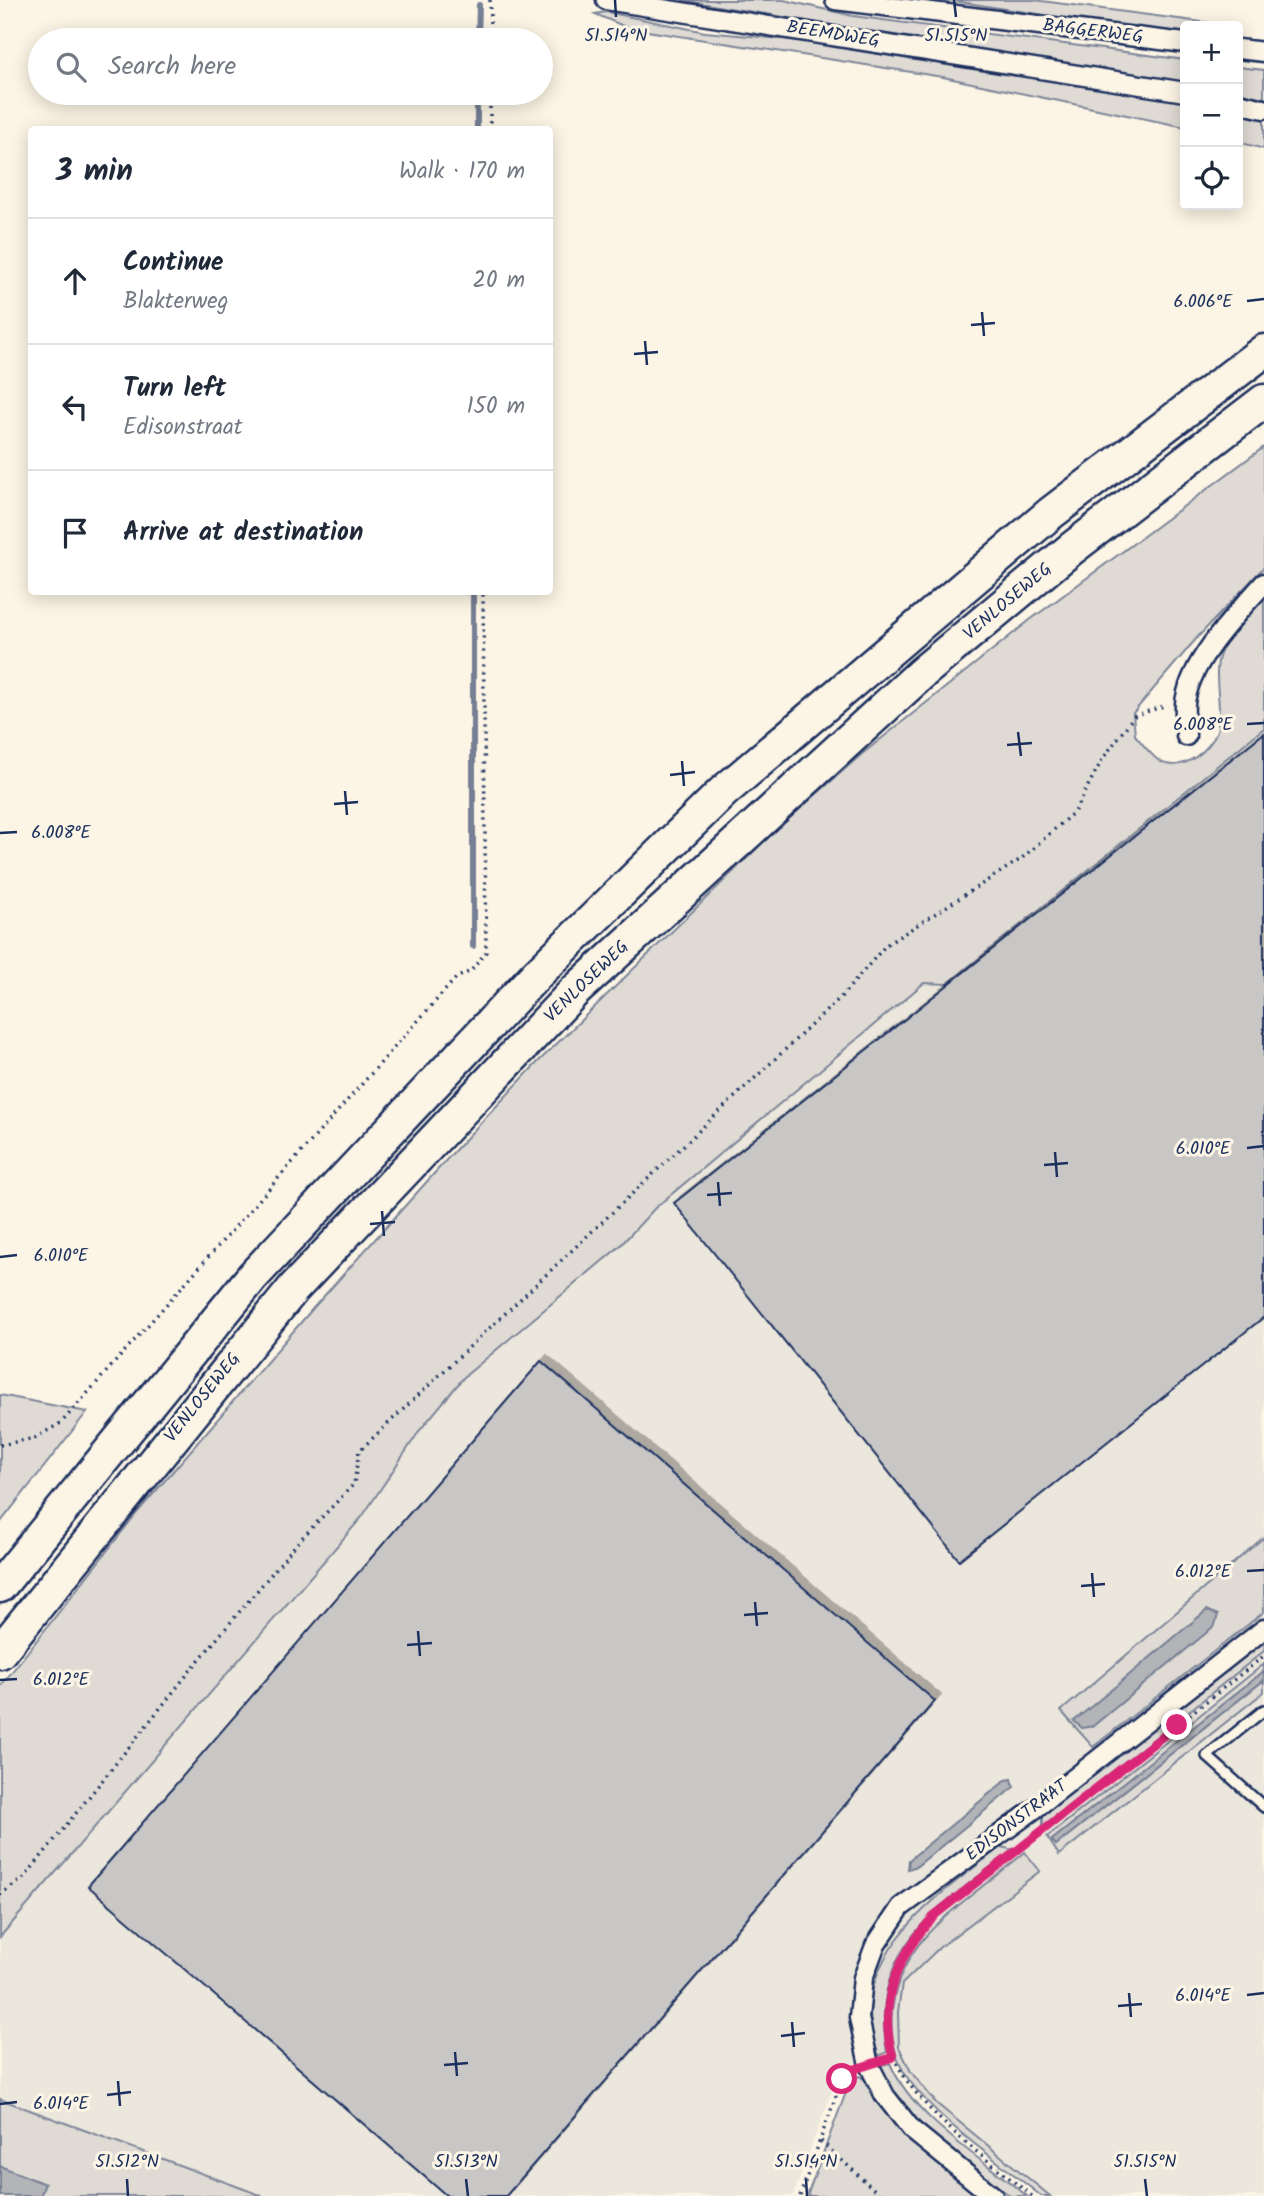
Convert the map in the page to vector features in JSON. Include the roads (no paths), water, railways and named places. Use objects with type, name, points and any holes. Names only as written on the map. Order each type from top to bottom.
[{"type":"highway","points":[[0,1587],[253,1276],[536,975],[723,792],[1051,513],[1264,351]]},
{"type":"highway","name":"VENLOSEWEG","points":[[0,1652],[294,1288],[574,992],[923,672],[1071,549],[1264,401]]},
{"type":"street","name":"BEEMDWEG","points":[[606,0],[1180,91]]},
{"type":"street","name":"BAGGERWEG","points":[[835,0],[1180,42]]},
{"type":"street","points":[[1243,50],[1264,52]]},
{"type":"street","points":[[1243,104],[1264,108]]},
{"type":"street","points":[[1186,736],[1185,699],[1191,682],[1217,636],[1264,583]]},
{"type":"street","name":"EDISONSTRAAT","points":[[993,2196],[912,2130],[885,2096],[869,2064],[859,2018],[863,1978],[875,1946],[901,1907],[1036,1808],[1264,1629]]},
{"type":"lane","points":[[1264,1710],[1207,1756],[1264,1807]]},
{"type":"waterway","points":[[478,28],[479,5]]},
{"type":"waterway","points":[[477,105],[477,126]]},
{"type":"waterway","points":[[473,595],[473,946]]}]
